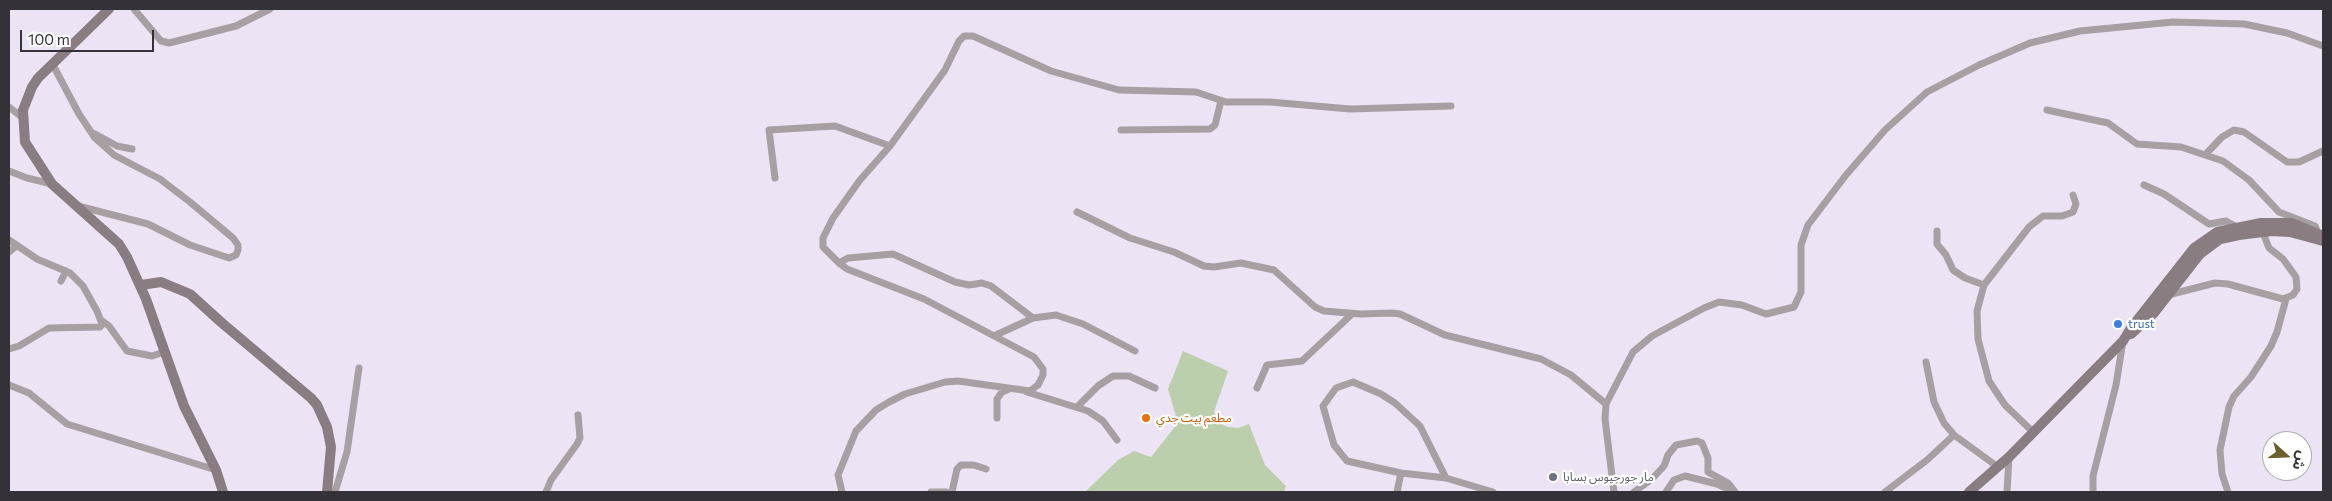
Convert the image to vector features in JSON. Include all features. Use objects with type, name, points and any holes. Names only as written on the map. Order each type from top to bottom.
[{"type":"street","points":[[109,9],[32,87],[23,110],[25,142],[52,184],[119,244],[140,285],[184,406],[216,470],[223,492]]},
{"type":"street","points":[[134,9],[160,42],[169,43],[236,26],[270,9]]},
{"type":"street","points":[[1614,492],[1605,420],[1606,404],[1628,359],[1640,345],[1652,336],[1719,302],[1742,305],[1766,314],[1794,307],[1801,292],[1801,245],[1808,225],[1816,212],[1846,175],[1903,112],[1927,92],[1979,65],[2030,43],[2080,31],[2173,22],[2244,24],[2287,33],[2323,46]]},
{"type":"street","points":[[842,492],[838,476],[847,451],[860,426],[882,406],[905,394],[945,382],[958,381],[1030,392],[1038,385],[1043,376],[1043,368],[1034,357],[924,298],[847,269],[839,264],[823,246],[823,238],[827,227],[860,180],[890,146],[945,70],[959,41],[964,36],[973,36],[1051,71],[1119,90],[1196,92],[1221,101],[1270,102],[1350,109],[1452,106]]},
{"type":"street","points":[[54,65],[90,131],[114,155],[160,179],[190,202],[233,238],[238,245],[238,250],[236,256],[229,258],[190,246],[148,224],[75,205]]},
{"type":"street","points":[[1121,130],[1210,129],[1215,125],[1221,101]]},
{"type":"street","points":[[9,107],[22,118]]},
{"type":"street","points":[[2047,110],[2108,123],[2137,144],[2173,145],[2206,154],[2239,171],[2279,212],[2315,226],[2322,237]]},
{"type":"street","points":[[775,178],[769,130],[835,126],[890,146]]},
{"type":"street","points":[[2206,154],[2222,137],[2234,130],[2244,132],[2287,162],[2299,162],[2323,151]]},
{"type":"street","points":[[90,131],[117,146],[132,149]]},
{"type":"street","points":[[9,171],[52,184]]},
{"type":"street","points":[[2144,185],[2171,199],[2204,221],[2214,224],[2226,221],[2237,227]]},
{"type":"street","points":[[2033,432],[2004,405],[1989,381],[1984,368],[1976,321],[1977,311],[1984,285],[2036,220],[2043,216],[2062,216],[2073,212],[2076,204],[2073,195]]},
{"type":"street","points":[[1077,212],[1130,238],[1174,252],[1204,266],[1214,267],[1242,263],[1274,270],[1320,309],[1328,312],[1352,314],[1392,312],[1445,335],[1541,359],[1571,376],[1606,404]]},
{"type":"street","points":[[2093,492],[2094,476],[2116,385],[2124,339],[2194,248],[2217,232],[2237,227],[2261,227],[2292,223],[2322,237]]},
{"type":"street","points":[[1968,492],[2009,457],[2124,339],[2142,326],[2200,254],[2220,239],[2261,227]]},
{"type":"street","points":[[2228,492],[2222,474],[2220,450],[2229,407],[2234,396],[2251,377],[2270,346],[2277,332],[2286,299],[2296,292],[2296,277],[2290,266],[2269,248],[2261,227]]},
{"type":"street","points":[[1937,231],[1937,244],[1946,255],[1953,270],[1965,278],[1984,285]]},
{"type":"street","points":[[9,236],[17,248]]},
{"type":"street","points":[[9,240],[17,248],[66,271],[82,286],[101,320],[109,326],[128,351],[152,356],[164,352]]},
{"type":"street","points":[[9,252],[17,248]]},
{"type":"street","points":[[839,264],[848,258],[893,254],[955,282],[969,285],[982,283],[991,286],[1033,318]]},
{"type":"street","points":[[61,281],[66,271]]},
{"type":"street","points":[[140,285],[161,282],[190,294],[311,398],[317,405],[327,428],[331,447],[327,492]]},
{"type":"street","points":[[2168,295],[2215,283],[2228,284],[2276,298],[2286,299]]},
{"type":"street","points":[[1257,388],[1267,365],[1302,361],[1352,314]]},
{"type":"street","points":[[996,335],[1033,318],[1056,315],[1076,321],[1135,351]]},
{"type":"street","points":[[9,349],[19,346],[49,328],[100,327],[101,320]]},
{"type":"street","points":[[1926,362],[1934,402],[1944,423],[1954,435],[1998,466]]},
{"type":"street","points":[[335,492],[346,452],[359,368]]},
{"type":"street","points":[[1077,407],[1098,386],[1113,376],[1129,376],[1154,388]]},
{"type":"street","points":[[9,378],[11,386],[29,393],[67,424],[216,470]]},
{"type":"street","points":[[1446,478],[1420,426],[1395,403],[1353,382],[1336,388],[1323,406],[1334,445],[1347,461],[1401,473],[1446,478],[1494,492]]},
{"type":"street","points":[[997,418],[997,399],[1002,392],[1009,388]]},
{"type":"street","points":[[1025,391],[1048,400],[1077,407],[1103,420],[1117,440]]},
{"type":"street","points":[[546,492],[551,480],[578,444],[580,438],[578,415]]},
{"type":"street","points":[[1885,492],[1928,460],[1954,435]]},
{"type":"street","points":[[1634,492],[1652,479],[1664,466],[1668,455],[1676,445],[1697,440],[1702,443],[1708,458],[1708,472],[1728,483],[1735,492]]},
{"type":"street","points":[[2007,492],[2009,457]]},
{"type":"street","points":[[952,492],[957,469],[961,465],[974,464],[986,469]]},
{"type":"street","points":[[1397,492],[1401,473]]},
{"type":"street","points":[[1666,492],[1674,480],[1685,476],[1716,484],[1735,492]]},
{"type":"street","points":[[931,492],[946,492]]},
{"type":"green space","points":[[1183,351],[1228,371],[1214,412],[1223,425],[1228,427],[1238,428],[1249,424],[1265,465],[1286,486],[1284,492],[1085,492],[1118,460],[1134,451],[1151,457],[1178,423],[1168,389]]},
{"type":"place","name":"trust","points":[[2118,324]]},
{"type":"place","name":"مطعم بيت جدي","points":[[1146,418]]},
{"type":"place","name":"مار جورجيوس بسابا","points":[[1553,477]]}]
